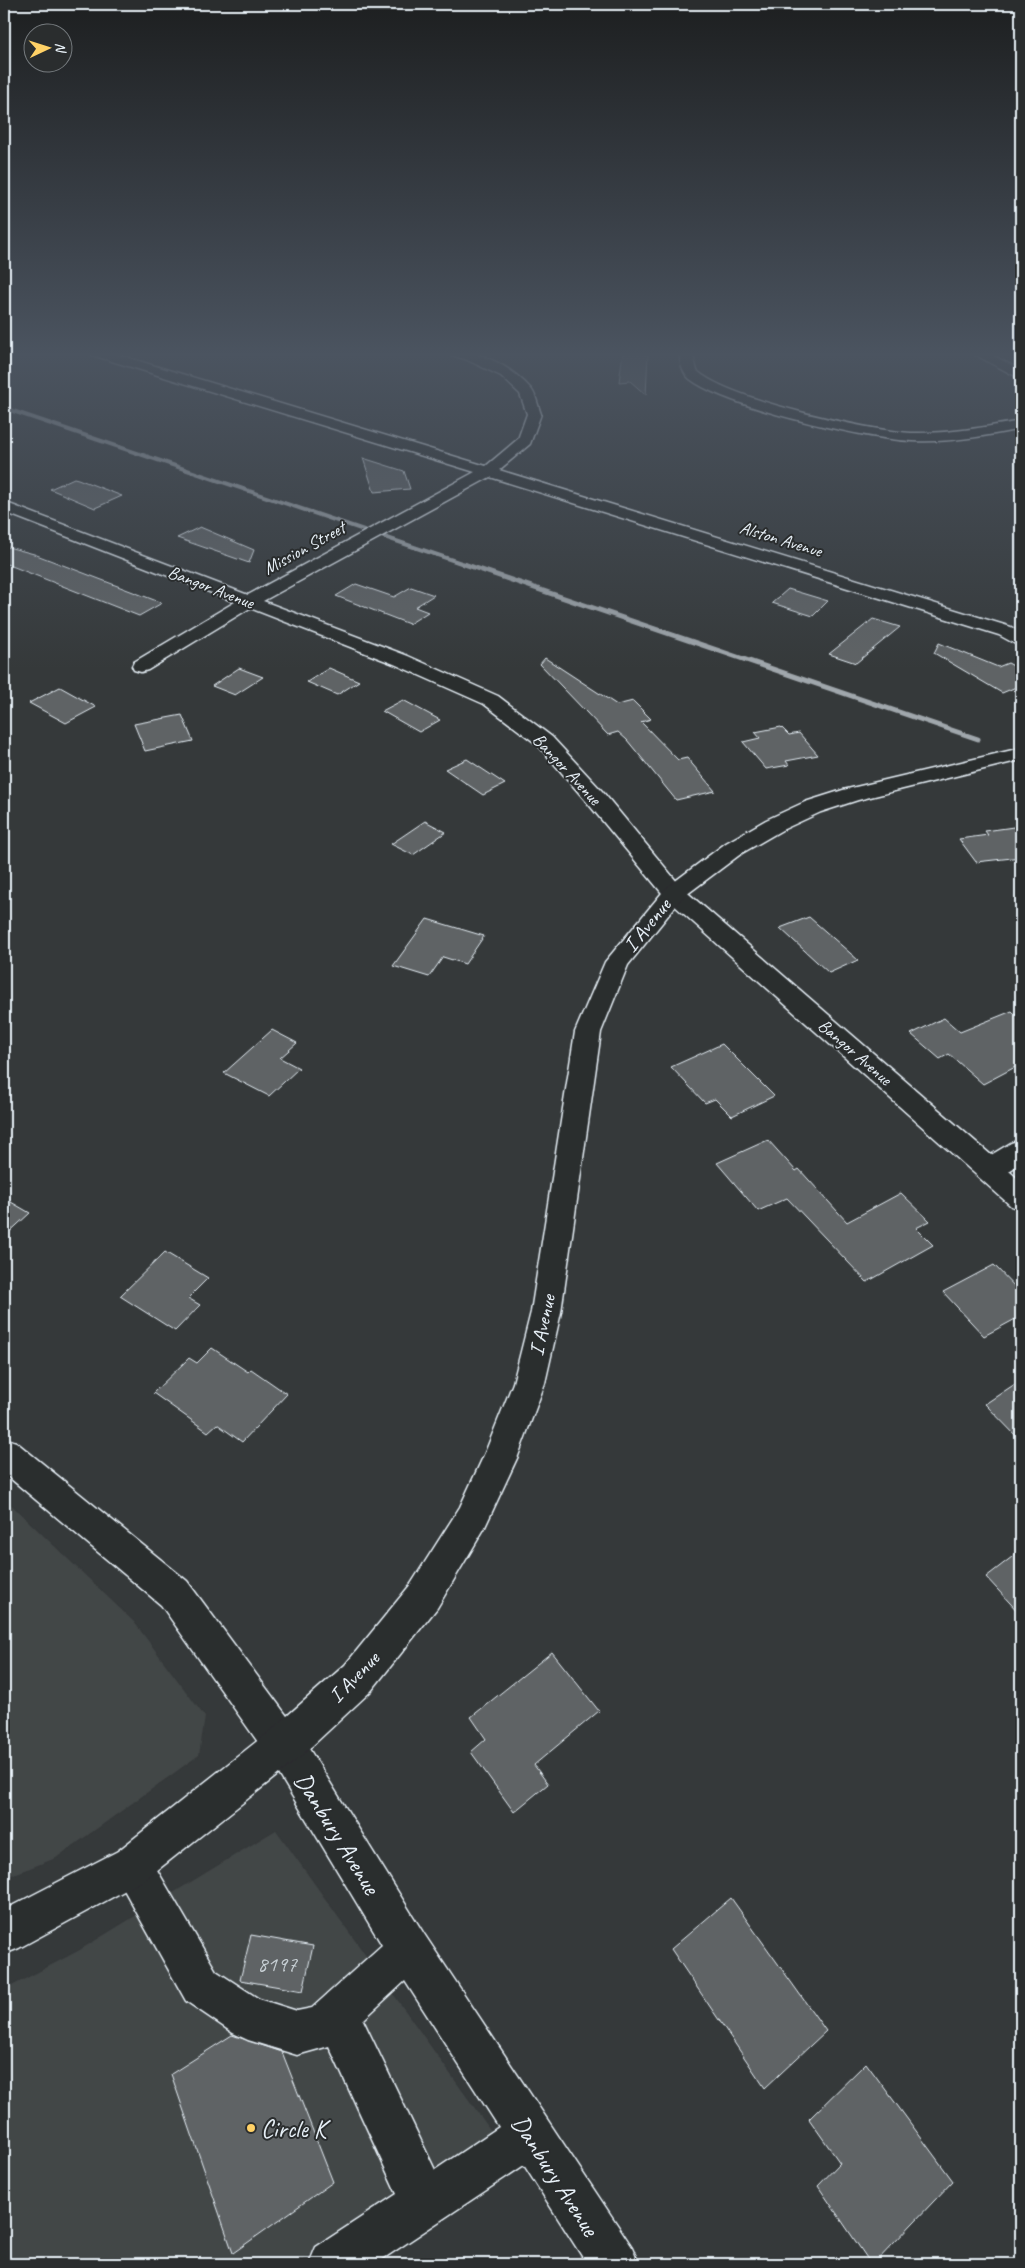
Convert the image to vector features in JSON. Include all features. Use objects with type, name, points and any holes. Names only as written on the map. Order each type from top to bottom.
[{"type":"street","name":"Alston Avenue","points":[[441,458],[835,577],[1005,631],[1021,641]]},
{"type":"street","name":"Mission Street","points":[[141,666],[248,602],[487,472],[504,458]]},
{"type":"street","name":"Bangor Avenue","points":[[4,508],[401,660],[491,700],[545,741],[594,796],[674,893],[1021,1198]]},
{"type":"street","name":"I Avenue","points":[[4,1933],[132,1865],[284,1745],[358,1678],[424,1596],[472,1518],[501,1456],[529,1383],[546,1312],[588,1032],[617,962],[674,893],[734,848],[774,825],[812,807],[851,795],[1021,754]]},
{"type":"street","points":[[989,1170],[1021,1150]]},
{"type":"street","name":"Danbury Avenue","points":[[7,1462],[174,1592],[284,1745],[409,1949],[615,2264]]},
{"type":"street","points":[[132,1865],[201,1986],[248,2018],[297,2033],[323,2027],[409,1949]]},
{"type":"street","points":[[337,2015],[426,2203]]},
{"type":"street","points":[[333,2264],[530,2134]]},
{"type":"shaded area","points":[[4,1498],[134,1622],[205,1717],[199,1755],[56,1858],[4,1878]]},
{"type":"shaded area","points":[[276,1830],[494,2135],[297,2264],[4,2264],[4,1990],[78,1951]]},
{"type":"building","points":[[363,458],[404,471],[410,489],[374,492]]},
{"type":"building","points":[[74,478],[122,496],[95,508],[50,489]]},
{"type":"building","points":[[200,527],[254,550],[249,563],[177,538]]},
{"type":"building","points":[[4,546],[34,554],[162,603],[139,616],[4,563]]},
{"type":"building","points":[[356,584],[394,597],[411,587],[434,595],[415,607],[428,612],[409,624],[336,596]]},
{"type":"building","points":[[788,589],[828,601],[813,616],[772,603]]},
{"type":"building","points":[[873,619],[900,627],[856,663],[829,654]]},
{"type":"building","points":[[939,643],[998,667],[1008,663],[1021,670],[1021,685],[1002,693],[934,653]]},
{"type":"building","points":[[545,658],[617,705],[633,701],[651,719],[641,722],[678,760],[687,758],[715,791],[676,800],[627,740],[618,732],[608,735],[540,664]]},
{"type":"building","points":[[239,668],[263,677],[235,695],[212,686]]},
{"type":"building","points":[[329,668],[359,681],[337,695],[307,682]]},
{"type":"building","points":[[60,687],[96,707],[66,723],[29,703]]},
{"type":"building","points":[[403,700],[440,720],[419,732],[382,711]]},
{"type":"building","points":[[182,715],[193,741],[145,751],[134,724]]},
{"type":"building","points":[[781,727],[789,735],[799,733],[818,755],[786,761],[789,765],[766,769],[743,742],[760,738],[755,732]]},
{"type":"building","points":[[467,759],[505,784],[483,795],[445,769]]},
{"type":"building","points":[[425,821],[446,832],[413,855],[391,844]]},
{"type":"building","points":[[1021,826],[1021,857],[976,862],[959,839],[988,835],[985,831]]},
{"type":"building","points":[[809,917],[858,960],[829,973],[780,928]]},
{"type":"building","points":[[427,919],[484,936],[465,964],[443,957],[429,977],[393,966]]},
{"type":"building","points":[[1012,1011],[1021,1020],[1021,1064],[983,1084],[949,1054],[940,1059],[911,1034],[944,1018],[960,1032]]},
{"type":"building","points":[[272,1030],[297,1043],[280,1058],[299,1068],[269,1096],[224,1073]]},
{"type":"building","points":[[722,1044],[774,1096],[732,1116],[715,1099],[705,1103],[671,1067]]},
{"type":"building","points":[[768,1140],[796,1171],[799,1169],[847,1222],[901,1193],[930,1221],[916,1228],[933,1245],[867,1282],[787,1198],[758,1211],[717,1163]]},
{"type":"building","points":[[4,1198],[30,1213],[4,1237]]},
{"type":"building","points":[[165,1252],[208,1278],[188,1298],[200,1305],[175,1331],[120,1296]]},
{"type":"building","points":[[994,1265],[1021,1293],[1021,1316],[984,1336],[943,1292]]},
{"type":"building","points":[[212,1348],[248,1372],[251,1369],[287,1394],[242,1442],[217,1424],[208,1432],[153,1393],[189,1358],[197,1363]]},
{"type":"building","points":[[1021,1380],[1021,1441],[985,1404]]},
{"type":"building","points":[[1021,1550],[1021,1615],[986,1577]]},
{"type":"building","points":[[552,1652],[599,1711],[534,1765],[548,1784],[514,1812],[471,1752],[486,1739],[471,1717]]},
{"type":"building","points":[[731,1898],[826,2031],[765,2088],[671,1949]]},
{"type":"building","points":[[251,1935],[313,1946],[303,1991],[240,1980]]},
{"type":"building","name":"Circle K","points":[[232,2035],[282,2052],[333,2182],[233,2253],[171,2074]]},
{"type":"building","points":[[866,2063],[953,2181],[874,2264],[871,2264],[818,2186],[840,2163],[809,2119]]},
{"type":"waterway","points":[[151,458],[467,565]]},
{"type":"waterway","points":[[464,564],[978,739]]},
{"type":"place","name":"Circle K","points":[[251,2128]]}]
